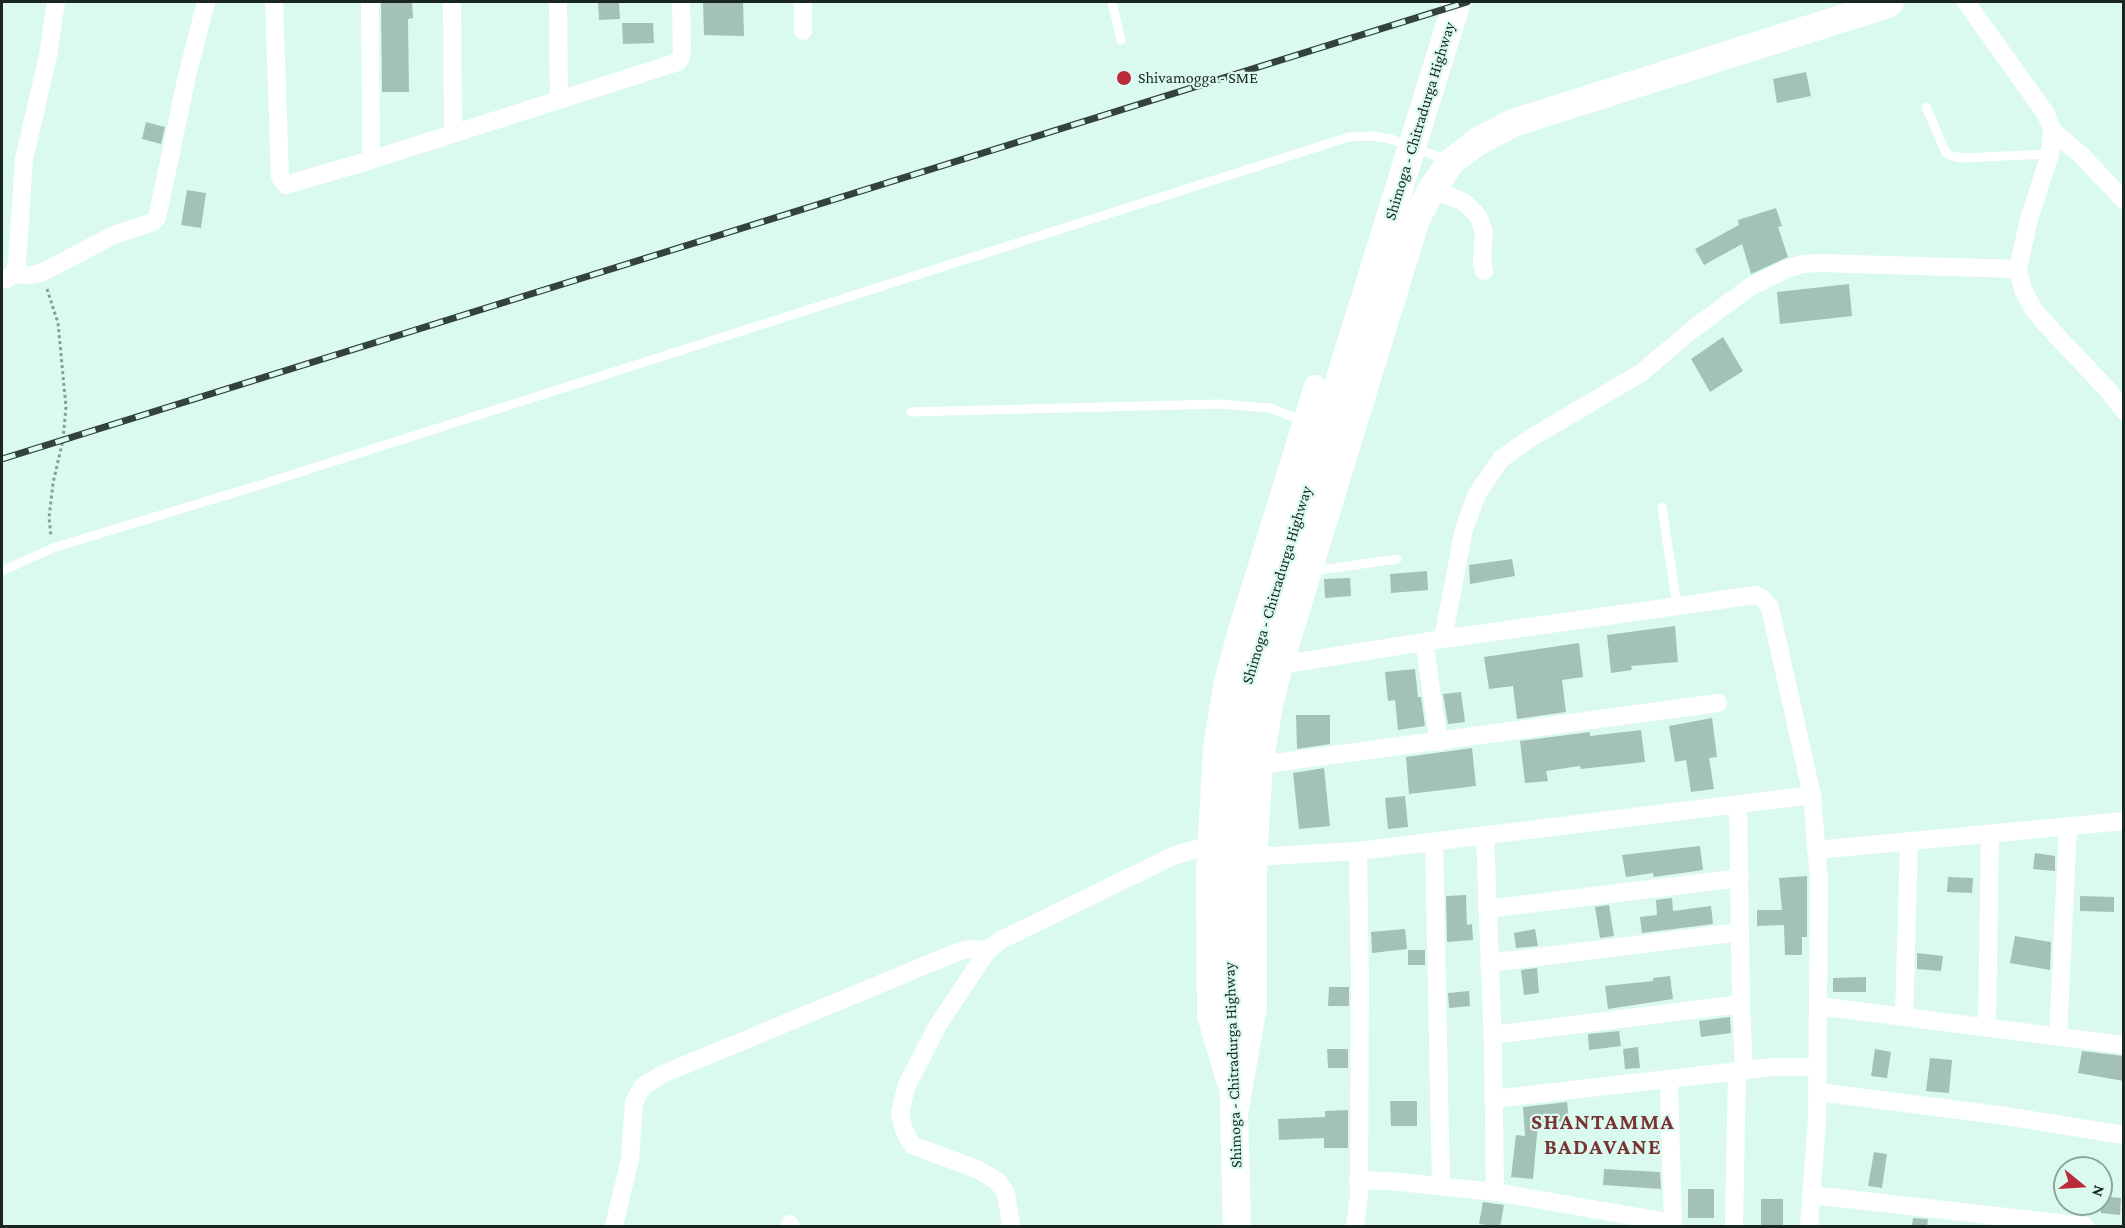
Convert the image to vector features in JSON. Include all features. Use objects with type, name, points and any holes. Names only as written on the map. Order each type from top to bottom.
[{"type":"main road","name":"Shimoga - Chitradurga Highway","points":[[1237,1227],[1231,1020],[1229,802],[1233,757],[1248,674],[1457,2]]},
{"type":"main road","points":[[1235,1108],[1254,1006],[1253,857],[1259,765],[1269,706],[1307,572],[1416,219],[1432,189],[1451,162],[1477,142],[1512,123],[1890,2]]},
{"type":"street","points":[[8,277],[17,263],[24,159],[48,56],[56,2]]},
{"type":"street","points":[[8,277],[41,273],[114,235],[153,222],[157,218],[187,76],[206,2]]},
{"type":"street","points":[[274,2],[280,177],[286,185],[678,62],[682,51],[681,2]]},
{"type":"street","points":[[370,2],[371,160]]},
{"type":"street","points":[[452,2],[453,133]]},
{"type":"street","points":[[558,2],[559,99]]},
{"type":"street","points":[[803,2],[803,31]]},
{"type":"street","points":[[1966,2],[2046,114],[2052,130],[2050,154],[2029,219],[2018,269],[2023,290],[2034,309],[2124,411]]},
{"type":"street","points":[[2052,130],[2081,155],[2124,200]]},
{"type":"street","points":[[1432,189],[1464,202],[1478,216],[1484,231],[1482,262],[1484,271]]},
{"type":"street","points":[[1443,639],[1464,529],[1477,494],[1501,459],[1529,439],[1641,373],[1693,329],[1750,287],[1784,270],[1802,264],[1821,262],[2018,269]]},
{"type":"street","points":[[1235,1108],[1208,1016],[1208,846],[1214,749],[1224,685],[1240,627],[1315,386]]},
{"type":"street","points":[[1279,665],[1443,639],[1756,595],[1762,598],[1770,608],[1812,795],[1819,880],[1817,1092],[1809,1227]]},
{"type":"street","points":[[1425,642],[1438,742]]},
{"type":"street","points":[[1259,765],[1718,704]]},
{"type":"street","points":[[1253,857],[1358,851],[1812,795]]},
{"type":"street","points":[[1734,1227],[1741,1004],[1738,804]]},
{"type":"street","points":[[1816,850],[2124,821]]},
{"type":"street","points":[[2058,1036],[2068,826]]},
{"type":"street","points":[[1987,1026],[1990,834]]},
{"type":"street","points":[[1485,836],[1495,1192]]},
{"type":"street","points":[[1434,842],[1442,1186]]},
{"type":"street","points":[[1904,1017],[1909,842]]},
{"type":"street","points":[[1011,1227],[1006,1193],[997,1181],[979,1170],[912,1145],[904,1130],[900,1114],[906,1087],[938,1025],[988,950],[1001,940],[1175,855],[1208,846]]},
{"type":"street","points":[[1355,1227],[1358,1180],[1360,979],[1358,851]]},
{"type":"street","points":[[1487,909],[1740,878]]},
{"type":"street","points":[[1489,963],[1740,932]]},
{"type":"street","points":[[614,1227],[630,1159],[634,1102],[643,1086],[663,1074],[960,951],[988,950]]},
{"type":"street","points":[[1492,1035],[1741,1004]]},
{"type":"street","points":[[1818,1006],[2124,1045]]},
{"type":"street","points":[[1493,1099],[1773,1067],[1817,1066]]},
{"type":"street","points":[[1358,1180],[1495,1192],[1673,1225],[1669,1080]]},
{"type":"street","points":[[1817,1092],[1999,1115],[2124,1135]]},
{"type":"street","points":[[1812,1195],[2085,1227]]},
{"type":"lane","points":[[1112,2],[1121,40]]},
{"type":"lane","points":[[1926,107],[1946,153],[1952,156],[1962,158],[2050,154]]},
{"type":"lane","points":[[2,571],[53,548],[266,483],[1349,137],[1373,136],[1391,139],[1451,162]]},
{"type":"lane","points":[[911,412],[1219,404],[1269,408],[1304,421]]},
{"type":"lane","points":[[1662,507],[1677,606]]},
{"type":"lane","points":[[1307,572],[1396,559]]},
{"type":"path","points":[[41,273],[58,323],[66,407],[63,440],[53,483],[49,518],[53,548]]},
{"type":"building","points":[[381,2],[412,2],[413,18],[408,19],[409,92],[382,92]]},
{"type":"building","points":[[598,2],[619,2],[620,19],[599,20]]},
{"type":"building","points":[[703,2],[743,2],[744,36],[704,35]]},
{"type":"building","points":[[622,23],[653,23],[654,43],[623,44]]},
{"type":"building","points":[[1806,72],[1811,96],[1777,103],[1773,79]]},
{"type":"building","points":[[146,122],[165,127],[161,144],[142,139]]},
{"type":"building","points":[[187,190],[206,193],[201,228],[181,225]]},
{"type":"building","points":[[1776,208],[1782,226],[1778,227],[1788,257],[1751,274],[1742,244],[1704,265],[1695,249],[1739,225],[1738,220]]},
{"type":"building","points":[[1849,284],[1852,316],[1780,324],[1777,292]]},
{"type":"building","points":[[1723,337],[1743,371],[1710,392],[1691,359]]},
{"type":"building","points":[[1512,559],[1515,576],[1470,584],[1469,565]]},
{"type":"building","points":[[1427,571],[1428,590],[1391,593],[1390,574]]},
{"type":"building","points":[[1350,578],[1351,596],[1325,598],[1324,579]]},
{"type":"building","points":[[1675,626],[1678,662],[1631,666],[1632,670],[1611,673],[1607,635]]},
{"type":"building","points":[[1579,643],[1583,677],[1562,680],[1566,712],[1517,719],[1513,686],[1489,689],[1484,657]]},
{"type":"building","points":[[1415,669],[1418,697],[1421,697],[1425,726],[1398,730],[1395,700],[1388,701],[1385,672]]},
{"type":"building","points":[[1461,692],[1465,722],[1448,724],[1443,694]]},
{"type":"building","points":[[1296,715],[1330,715],[1330,744],[1297,749]]},
{"type":"building","points":[[1712,718],[1717,757],[1709,758],[1714,789],[1691,792],[1686,760],[1675,762],[1669,726]]},
{"type":"building","points":[[1641,730],[1645,762],[1581,769],[1580,766],[1546,771],[1548,781],[1525,783],[1520,741],[1590,732],[1590,736]]},
{"type":"building","points":[[1472,748],[1476,786],[1409,794],[1406,757]]},
{"type":"building","points":[[1324,768],[1330,826],[1299,829],[1293,773]]},
{"type":"building","points":[[1405,796],[1408,827],[1388,829],[1385,798]]},
{"type":"building","points":[[1700,846],[1703,870],[1654,877],[1653,873],[1626,877],[1622,855]]},
{"type":"building","points":[[2035,853],[2055,856],[2055,871],[2033,869]]},
{"type":"building","points":[[1807,876],[1807,937],[1802,937],[1802,955],[1785,955],[1784,925],[1757,926],[1757,910],[1782,910],[1779,878]]},
{"type":"building","points":[[1948,877],[1973,878],[1972,893],[1947,892]]},
{"type":"building","points":[[1466,895],[1467,925],[1472,924],[1473,940],[1447,942],[1446,896]]},
{"type":"building","points":[[2080,896],[2114,897],[2114,912],[2080,911]]},
{"type":"building","points":[[1672,898],[1673,911],[1711,906],[1713,924],[1642,933],[1640,917],[1657,915],[1656,900]]},
{"type":"building","points":[[1609,905],[1614,936],[1600,938],[1595,907]]},
{"type":"building","points":[[1405,929],[1407,949],[1372,953],[1371,932]]},
{"type":"building","points":[[1535,929],[1538,946],[1516,948],[1514,933]]},
{"type":"building","points":[[2015,936],[2051,942],[2050,970],[2010,963]]},
{"type":"building","points":[[1408,950],[1425,950],[1425,965],[1408,965]]},
{"type":"building","points":[[1917,953],[1943,956],[1941,971],[1917,969]]},
{"type":"building","points":[[1537,968],[1539,993],[1524,995],[1521,970]]},
{"type":"building","points":[[1670,976],[1673,999],[1608,1009],[1605,986],[1653,981],[1653,978]]},
{"type":"building","points":[[1866,977],[1866,992],[1833,992],[1833,978]]},
{"type":"building","points":[[1329,987],[1349,987],[1349,1006],[1328,1006]]},
{"type":"building","points":[[1469,991],[1470,1006],[1449,1008],[1448,993]]},
{"type":"building","points":[[1730,1017],[1731,1033],[1701,1037],[1699,1021]]},
{"type":"building","points":[[1619,1031],[1621,1046],[1589,1050],[1588,1034]]},
{"type":"building","points":[[1638,1047],[1640,1068],[1625,1069],[1623,1049]]},
{"type":"building","points":[[1327,1049],[1348,1049],[1348,1068],[1328,1068]]},
{"type":"building","points":[[1875,1049],[1891,1052],[1887,1078],[1871,1076]]},
{"type":"building","points":[[2082,1051],[2124,1056],[2124,1081],[2078,1073]]},
{"type":"building","points":[[1930,1058],[1952,1060],[1949,1093],[1926,1091]]},
{"type":"building","points":[[1390,1101],[1417,1101],[1417,1126],[1391,1126]]},
{"type":"building","points":[[1567,1102],[1569,1121],[1538,1123],[1533,1179],[1511,1177],[1516,1135],[1525,1136],[1523,1107]]},
{"type":"building","points":[[1348,1110],[1348,1148],[1324,1148],[1324,1138],[1279,1140],[1278,1119],[1325,1117],[1325,1111]]},
{"type":"building","points":[[1874,1152],[1887,1154],[1882,1188],[1868,1186]]},
{"type":"building","points":[[1604,1169],[1660,1172],[1661,1189],[1603,1185]]},
{"type":"building","points":[[1688,1189],[1714,1189],[1714,1218],[1688,1218]]},
{"type":"building","points":[[2113,1197],[2121,1198],[2120,1215],[2113,1214]]},
{"type":"building","points":[[1761,1199],[1783,1199],[1783,1227],[1761,1227]]},
{"type":"building","points":[[1483,1202],[1504,1205],[1500,1227],[1479,1224]]},
{"type":"building","points":[[1913,1218],[1928,1219],[1927,1227],[1912,1227]]},
{"type":"railway","points":[[2,459],[1467,2]]},
{"type":"place","name":"Shivamogga - SME","points":[[1124,78]]},
{"type":"district","name":"SHANTAMMA BADAVANE","points":[[1603,1134]]}]
